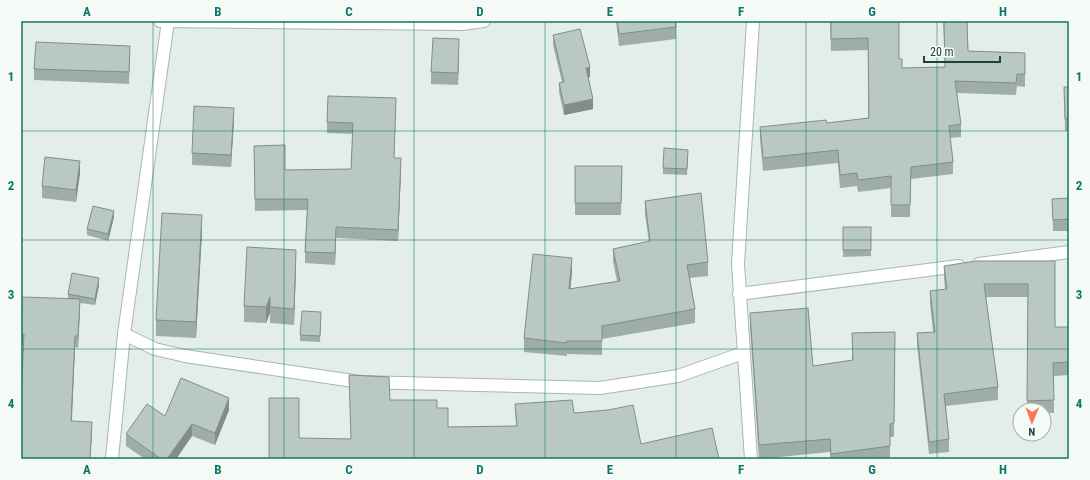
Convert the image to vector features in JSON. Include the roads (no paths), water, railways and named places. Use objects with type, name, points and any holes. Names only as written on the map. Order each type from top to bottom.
[{"type":"street","points":[[160,21],[462,24],[484,21]]},
{"type":"street","points":[[751,459],[738,264],[753,21]]},
{"type":"street","points":[[112,459],[124,334],[168,22]]},
{"type":"street","points":[[739,294],[1069,252]]},
{"type":"street","points":[[124,334],[155,348],[185,356],[360,382],[600,388],[678,376],[743,353]]}]
